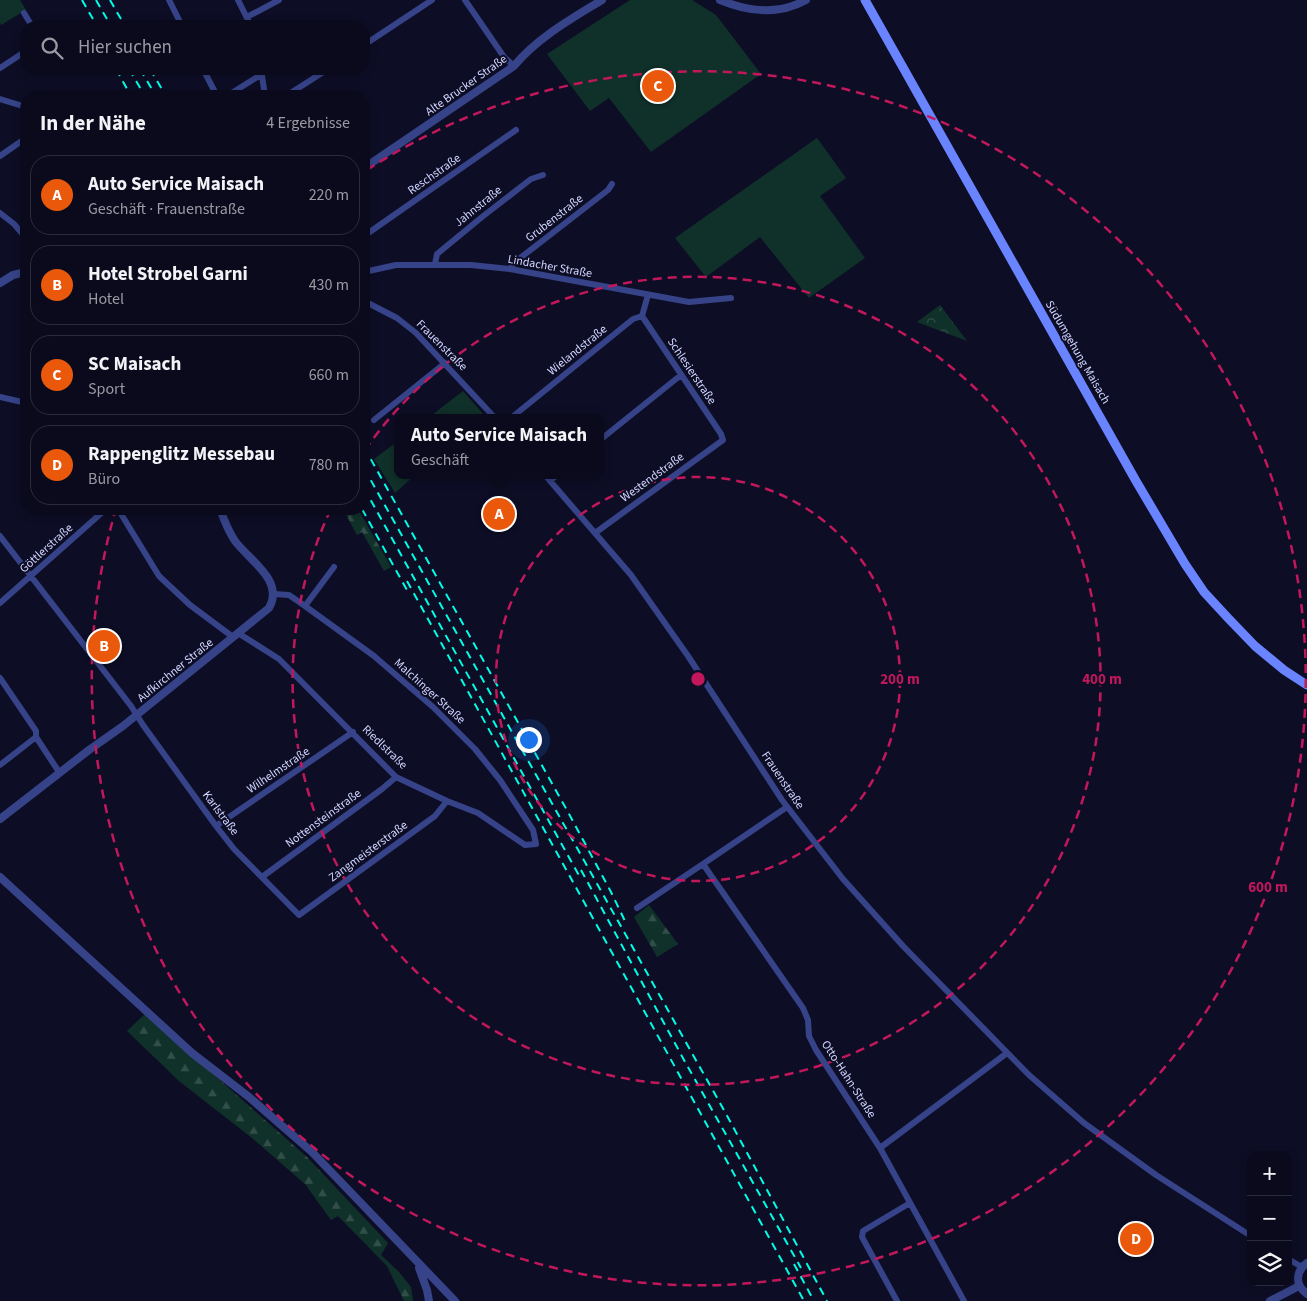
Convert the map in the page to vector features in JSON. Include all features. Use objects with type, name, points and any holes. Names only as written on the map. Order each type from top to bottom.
[{"type":"main road","name":"Südumgehung Maisach","points":[[866,0],[1185,564],[1204,592],[1255,646],[1307,686]]},
{"type":"street","points":[[169,0],[179,20]]},
{"type":"street","points":[[238,0],[248,20]]},
{"type":"street","points":[[247,17],[279,0]]},
{"type":"street","points":[[370,41],[432,0]]},
{"type":"street","points":[[465,0],[504,57],[514,66]]},
{"type":"street","name":"Alte Brucker Straße","points":[[370,164],[514,66],[526,52],[540,41],[602,0]]},
{"type":"street","points":[[720,0],[742,8],[756,10],[779,10],[806,0]]},
{"type":"street","points":[[24,13],[28,20]]},
{"type":"street","points":[[0,68],[20,55]]},
{"type":"street","points":[[206,75],[214,90]]},
{"type":"street","points":[[235,90],[256,75]]},
{"type":"street","points":[[262,75],[264,90]]},
{"type":"street","points":[[295,90],[319,75]]},
{"type":"street","points":[[0,99],[20,105]]},
{"type":"street","name":"Reschstraße","points":[[370,232],[516,130]]},
{"type":"street","points":[[0,156],[20,142]]},
{"type":"street","name":"Jahnstraße","points":[[435,264],[437,254],[531,179],[543,175]]},
{"type":"street","name":"Grubenstraße","points":[[510,270],[515,262],[587,207],[608,190],[612,184]]},
{"type":"street","points":[[0,213],[20,231]]},
{"type":"street","name":"Lindacher Straße","points":[[370,271],[396,265],[471,265],[510,270],[689,302],[731,298]]},
{"type":"street","points":[[0,283],[13,275],[20,273]]},
{"type":"street","points":[[642,316],[648,295]]},
{"type":"street","name":"Frauenstraße","points":[[370,304],[397,318],[416,333],[491,414]]},
{"type":"street","name":"Schlesierstraße","points":[[642,316],[721,434],[723,440]]},
{"type":"street","name":"Wielandstraße","points":[[516,414],[633,319],[642,316]]},
{"type":"street","points":[[374,420],[445,363]]},
{"type":"street","points":[[604,437],[681,375]]},
{"type":"street","points":[[0,397],[20,402]]},
{"type":"street","name":"Westendstraße","points":[[595,533],[723,440]]},
{"type":"street","name":"Frauenstraße","points":[[550,481],[626,568],[657,610],[787,806],[852,889],[903,946],[1029,1076],[1084,1122],[1156,1175],[1247,1233]]},
{"type":"street","name":"Göttlerstraße","points":[[0,603],[99,515]]},
{"type":"street","name":"Riedlstraße","points":[[122,515],[165,583],[190,605],[236,635],[279,659],[354,732],[396,777],[478,813],[525,845],[536,844]]},
{"type":"street","points":[[222,515],[234,539],[269,578],[274,594]]},
{"type":"street","name":"Karlstraße","points":[[0,536],[131,706],[234,849],[299,915]]},
{"type":"street","points":[[305,606],[334,567]]},
{"type":"street","name":"Aufkirchner Straße","points":[[0,819],[137,715],[269,608],[273,602],[274,594]]},
{"type":"street","name":"Malchinger Straße","points":[[274,594],[289,594],[377,659],[433,707],[476,749],[500,780],[533,830],[536,844]]},
{"type":"street","points":[[0,678],[36,731],[36,737],[60,772]]},
{"type":"street","name":"Wilhelmstraße","points":[[216,826],[354,732]]},
{"type":"street","points":[[0,765],[36,737]]},
{"type":"street","name":"Nottensteinstraße","points":[[262,877],[396,777]]},
{"type":"street","name":"Zangmeisterstraße","points":[[299,915],[435,816],[447,801]]},
{"type":"street","points":[[637,908],[787,806]]},
{"type":"street","name":"Otto-Hahn-Straße","points":[[703,864],[803,1008],[808,1020],[809,1036],[816,1050],[880,1148],[964,1301]]},
{"type":"street","points":[[0,877],[192,1053],[249,1097],[312,1152],[452,1299]]},
{"type":"street","points":[[880,1148],[1007,1053]]},
{"type":"street","points":[[897,1301],[862,1237],[863,1231],[910,1203]]},
{"type":"street","points":[[1292,1260],[1304,1265],[1298,1276],[1299,1286],[1307,1294]]},
{"type":"street","points":[[416,1262],[425,1283],[429,1301]]},
{"type":"street","points":[[1270,1301],[1299,1286]]},
{"type":"street","points":[[442,1301],[452,1299]]},
{"type":"green space","points":[[0,0],[20,0],[26,10],[1,25]]},
{"type":"green space","points":[[630,0],[692,0],[716,15],[761,74],[651,152],[609,98],[590,111],[547,54]]},
{"type":"green space","points":[[817,138],[846,178],[820,196],[865,258],[809,298],[760,237],[706,277],[675,238]]},
{"type":"green space","points":[[940,305],[967,341],[917,322]]},
{"type":"green space","points":[[463,391],[483,414],[433,414]]},
{"type":"green space","points":[[394,444],[394,479],[411,479],[395,493],[374,459]]},
{"type":"green space","points":[[346,515],[361,515],[391,567],[384,571],[362,532],[357,535]]},
{"type":"green space","points":[[649,905],[678,944],[657,957],[634,917]]},
{"type":"green space","points":[[145,1014],[307,1157],[388,1243],[381,1255],[399,1272],[411,1287],[413,1301],[404,1301],[387,1266],[338,1216],[331,1220],[305,1184],[252,1138],[179,1081],[127,1031]]},
{"type":"railway","points":[[82,0],[94,20]]},
{"type":"railway","points":[[96,0],[108,20]]},
{"type":"railway","points":[[110,0],[122,20]]},
{"type":"railway","points":[[119,75],[128,90]]},
{"type":"railway","points":[[133,75],[141,90]]},
{"type":"railway","points":[[144,75],[152,90]]},
{"type":"railway","points":[[154,75],[162,90]]},
{"type":"railway","points":[[370,458],[568,812],[625,921]]},
{"type":"railway","points":[[370,479],[725,1112],[827,1301]]},
{"type":"railway","points":[[370,499],[581,879]]},
{"type":"railway","points":[[365,515],[407,590]]},
{"type":"railway","points":[[407,581],[804,1301]]},
{"type":"railway","points":[[581,870],[684,1060],[801,1268]]},
{"type":"railway","points":[[794,1264],[814,1301]]},
{"type":"place","name":"SC Maisach","points":[[658,86]]},
{"type":"place","name":"Auto Service Maisach","points":[[499,514]]},
{"type":"place","name":"Hotel Strobel Garni","points":[[104,646]]},
{"type":"place","name":"Rappenglitz Messebau","points":[[1136,1239]]}]
